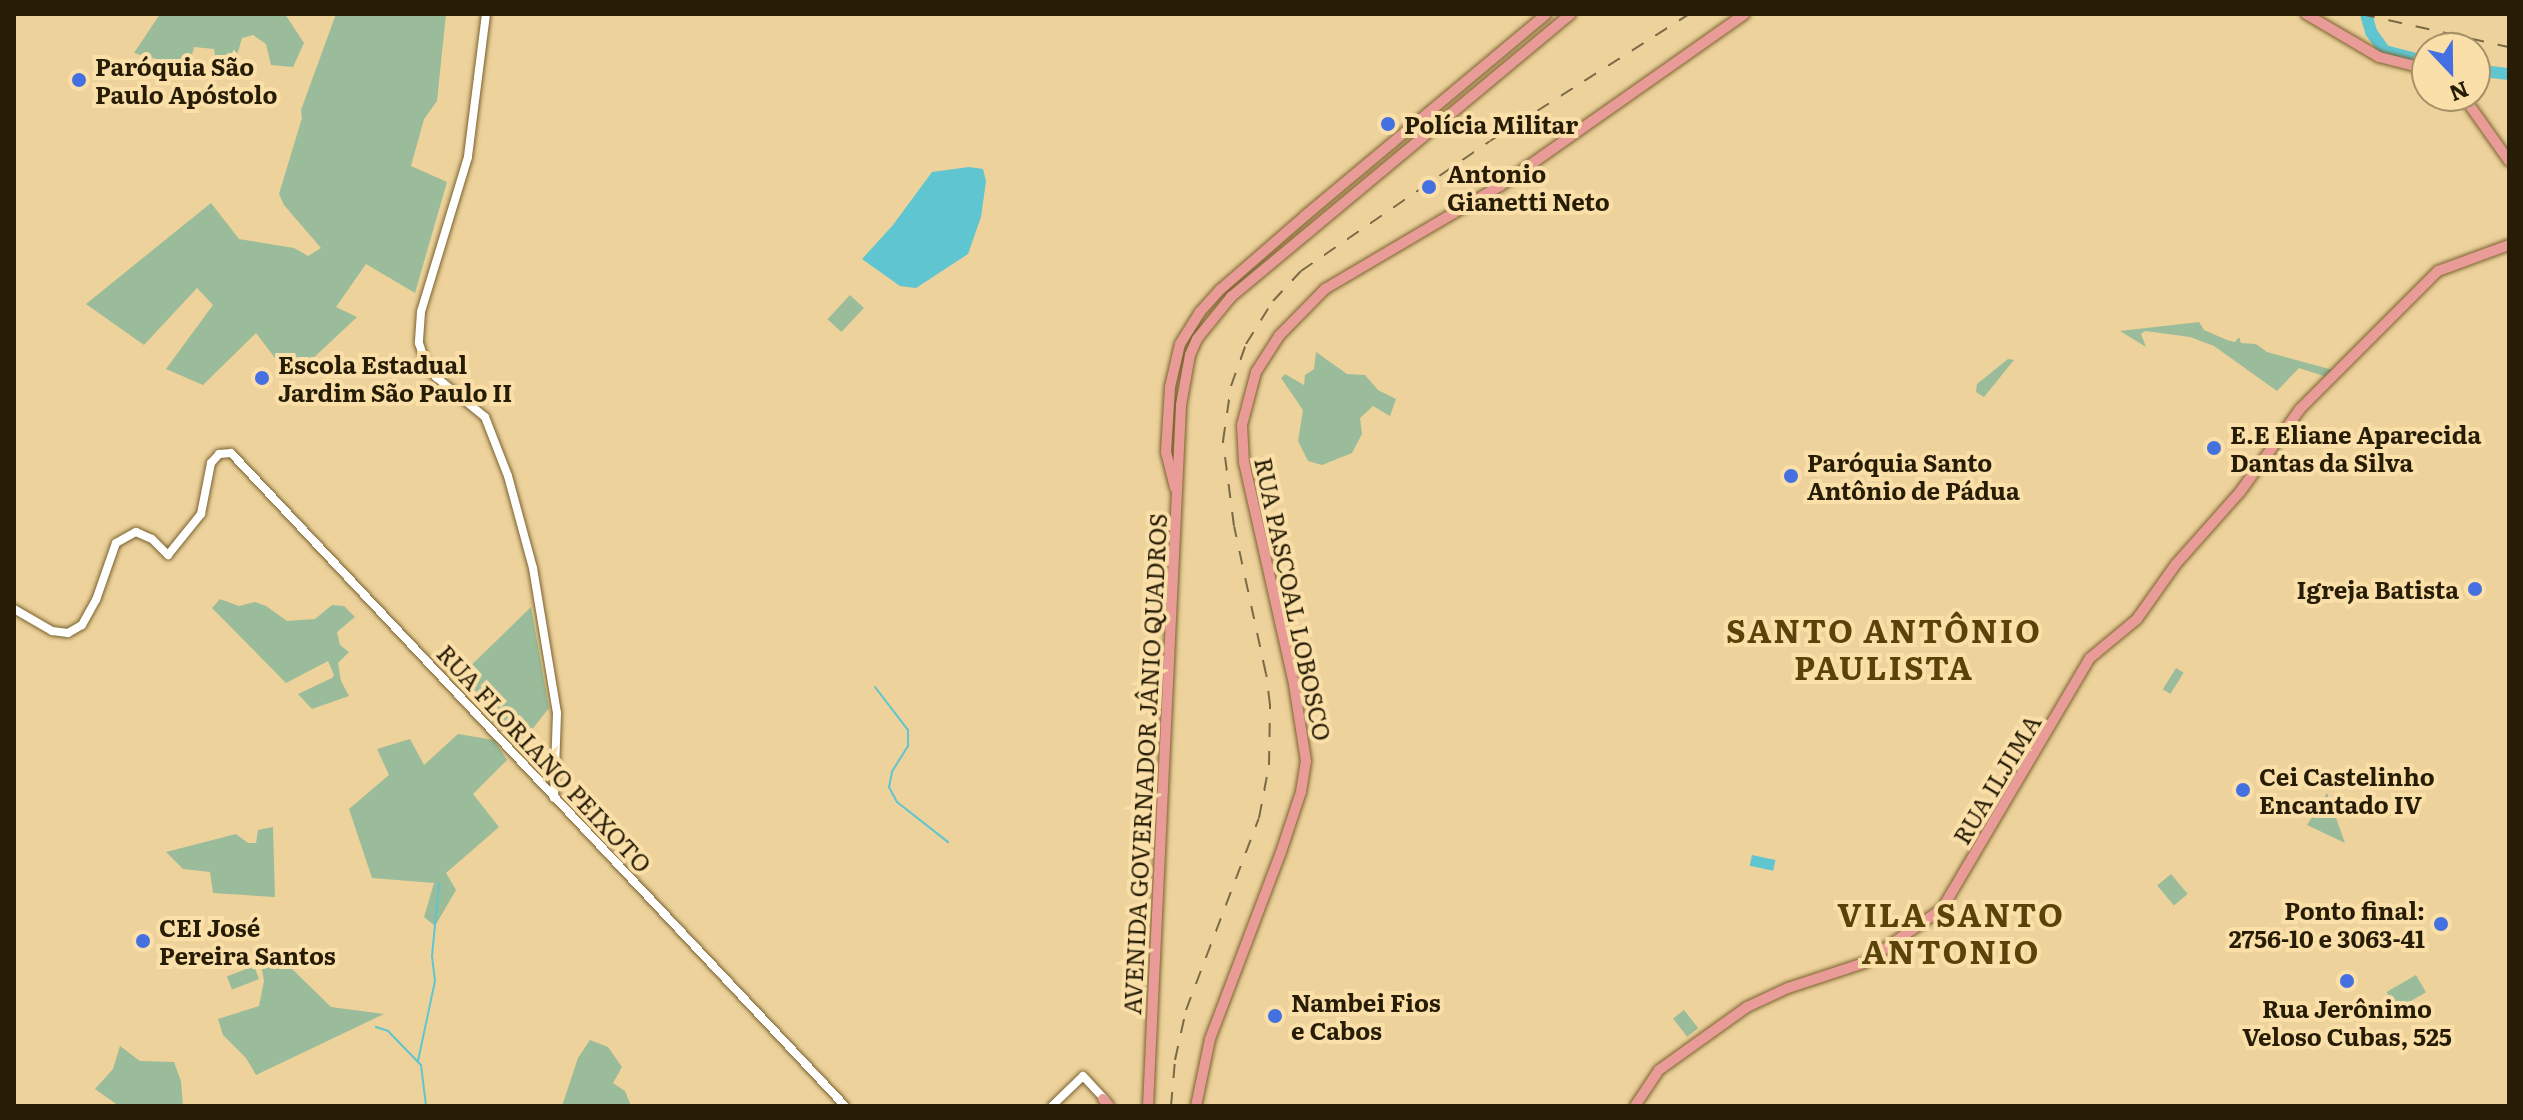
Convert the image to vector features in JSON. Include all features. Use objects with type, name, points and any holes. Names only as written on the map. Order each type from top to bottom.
[{"type":"main road","points":[[1547,14],[1551,21],[1560,24]]},
{"type":"main road","name":"AVENIDA GOVERNADOR JÂNIO QUADROS","points":[[1177,494],[1167,462],[1166,446],[1174,363],[1187,330],[1200,312],[1230,281],[1547,14]]},
{"type":"main road","name":"AVENIDA GOVERNADOR JÂNIO QUADROS","points":[[1148,1106],[1179,450],[1185,373],[1197,339],[1216,313],[1252,278],[1571,14]]},
{"type":"main road","name":"RUA PASCOAL LOBOSCO","points":[[1196,1106],[1210,1039],[1295,812],[1306,761],[1291,672],[1244,463],[1242,425],[1249,389],[1262,361],[1279,336],[1325,289],[1451,218],[1745,14]]},
{"type":"main road","points":[[2306,14],[2379,57],[2411,65]]},
{"type":"main road","points":[[1531,27],[1538,29],[1542,39]]},
{"type":"main road","points":[[1480,92],[1491,72],[1489,63]]},
{"type":"main road","points":[[1424,137],[1418,127],[1440,103]]},
{"type":"main road","points":[[2474,112],[2509,161]]},
{"type":"main road","points":[[2488,131],[2509,154]]},
{"type":"main road","points":[[1402,135],[1406,151]]},
{"type":"main road","name":"RUA ILJIMA","points":[[1635,1106],[1659,1070],[1747,1007],[1788,988],[1864,963],[1942,909],[2090,658],[2137,619],[2176,564],[2240,492],[2300,409],[2438,271],[2509,245]]},
{"type":"main road","points":[[1166,446],[1179,450]]},
{"type":"street","points":[[486,14],[471,142],[421,312],[419,343],[425,362],[436,377],[485,417],[508,476],[533,568],[557,713],[554,798]]},
{"type":"street","name":"RUA FLORIANO PEIXOTO","points":[[14,609],[44,628],[68,633],[82,625],[89,615],[112,548],[120,539],[131,533],[144,534],[168,555],[201,514],[213,460],[223,452],[234,455],[845,1106]]},
{"type":"street","points":[[1052,1106],[1083,1076],[1108,1104]]},
{"type":"green space","points":[[160,14],[285,14],[304,43],[293,67],[271,65],[266,44],[253,35],[242,38],[235,62],[227,64],[216,60],[214,49],[194,47],[191,59],[183,66],[134,53]]},
{"type":"green space","points":[[336,14],[446,14],[437,101],[424,119],[411,166],[447,182],[415,293],[366,264],[336,307],[357,317],[291,379],[256,333],[203,385],[166,369],[213,305],[197,288],[144,345],[86,304],[211,203],[239,239],[294,248],[308,256],[321,248],[284,205],[279,194],[302,118],[301,110]]},
{"type":"green space","points":[[850,295],[864,308],[841,332],[827,319]]},
{"type":"green space","points":[[2199,322],[2204,330],[2227,340],[2235,342],[2239,337],[2241,343],[2256,344],[2267,352],[2333,370],[2327,377],[2299,368],[2277,391],[2214,346],[2190,337],[2145,331],[2141,334],[2146,347],[2120,331]]},
{"type":"green space","points":[[1316,352],[1347,374],[1365,375],[1378,390],[1396,399],[1390,416],[1373,406],[1360,418],[1362,434],[1352,453],[1322,465],[1308,461],[1298,441],[1303,410],[1281,378],[1285,374],[1304,385],[1305,375],[1314,369]]},
{"type":"green space","points":[[2008,359],[2014,360],[1984,397],[1976,392],[1977,384]]},
{"type":"green space","points":[[220,599],[239,606],[255,602],[287,621],[315,619],[332,605],[344,606],[355,617],[337,632],[340,645],[349,652],[338,663],[341,681],[349,696],[312,709],[298,694],[332,678],[334,675],[328,661],[286,683],[212,608]]},
{"type":"green space","points":[[531,607],[549,708],[530,732],[525,757],[456,680]]},
{"type":"green space","points":[[2176,668],[2184,673],[2170,694],[2163,689]]},
{"type":"green space","points":[[458,734],[494,740],[507,760],[473,794],[499,827],[446,873],[456,890],[435,926],[424,917],[434,883],[372,878],[349,809],[389,775],[377,749],[410,739],[424,765]]},
{"type":"green space","points":[[2327,793],[2345,843],[2307,825]]},
{"type":"green space","points":[[273,827],[275,897],[213,893],[210,872],[183,869],[166,852],[236,834],[248,843],[256,843],[258,830]]},
{"type":"green space","points":[[2171,874],[2188,894],[2174,905],[2157,886]]},
{"type":"green space","points":[[258,947],[286,963],[331,1007],[384,1014],[256,1075],[246,1058],[223,1035],[218,1019],[259,1006],[264,981]]},
{"type":"green space","points":[[254,966],[259,979],[232,989],[227,976]]},
{"type":"green space","points":[[2416,975],[2426,992],[2397,1009],[2387,992]]},
{"type":"green space","points":[[1684,1010],[1698,1028],[1687,1037],[1673,1019]]},
{"type":"green space","points":[[590,1040],[608,1047],[622,1067],[613,1083],[625,1091],[631,1106],[562,1106],[578,1058]]},
{"type":"green space","points":[[120,1046],[140,1061],[174,1062],[181,1081],[183,1106],[119,1106],[95,1089],[113,1069]]},
{"type":"water","points":[[969,167],[983,169],[986,181],[981,217],[968,254],[916,288],[900,286],[862,259],[893,225],[932,172]]},
{"type":"water","points":[[1752,855],[1775,860],[1773,871],[1750,866]]},
{"type":"waterway","points":[[2366,14],[2371,32],[2385,51],[2411,58]]},
{"type":"waterway","points":[[2491,72],[2509,74]]},
{"type":"waterway","points":[[875,687],[908,730],[908,746],[892,772],[889,787],[897,802],[948,842]]},
{"type":"waterway","points":[[418,1061],[435,981],[432,956],[439,883]]},
{"type":"waterway","points":[[376,1027],[388,1031],[421,1065],[426,1106]]},
{"type":"railway","points":[[1171,1106],[1175,1060],[1186,1010],[1259,818],[1269,765],[1270,705],[1266,674],[1234,526],[1223,441],[1231,386],[1246,344],[1273,301],[1301,271],[1490,141],[1689,14]]},
{"type":"railway","points":[[2361,14],[2509,47]]},
{"type":"place","name":"Paróquia São Paulo Apóstolo","points":[[79,80]]},
{"type":"place","name":"Polícia Militar","points":[[1388,124]]},
{"type":"place","name":"Antonio Gianetti Neto","points":[[1429,187]]},
{"type":"place","name":"Escola Estadual Jardim São Paulo II","points":[[262,378]]},
{"type":"place","name":"E.E Eliane Aparecida Dantas da Silva","points":[[2214,448]]},
{"type":"place","name":"Paróquia Santo Antônio de Pádua","points":[[1791,476]]},
{"type":"place","name":"Igreja Batista","points":[[2475,589]]},
{"type":"place","name":"Cei Castelinho Encantado IV","points":[[2243,790]]},
{"type":"place","name":"Ponto final: 2756-10 e 3063-41","points":[[2441,924]]},
{"type":"place","name":"CEI José Pereira Santos","points":[[143,941]]},
{"type":"place","name":"Rua Jerônimo Veloso Cubas, 525","points":[[2347,981]]},
{"type":"place","name":"Nambei Fios e Cabos","points":[[1275,1016]]},
{"type":"district","name":"SANTO ANTÔNIO PAULISTA","points":[[1884,648]]},
{"type":"district","name":"VILA SANTO ANTONIO","points":[[1951,932]]}]
